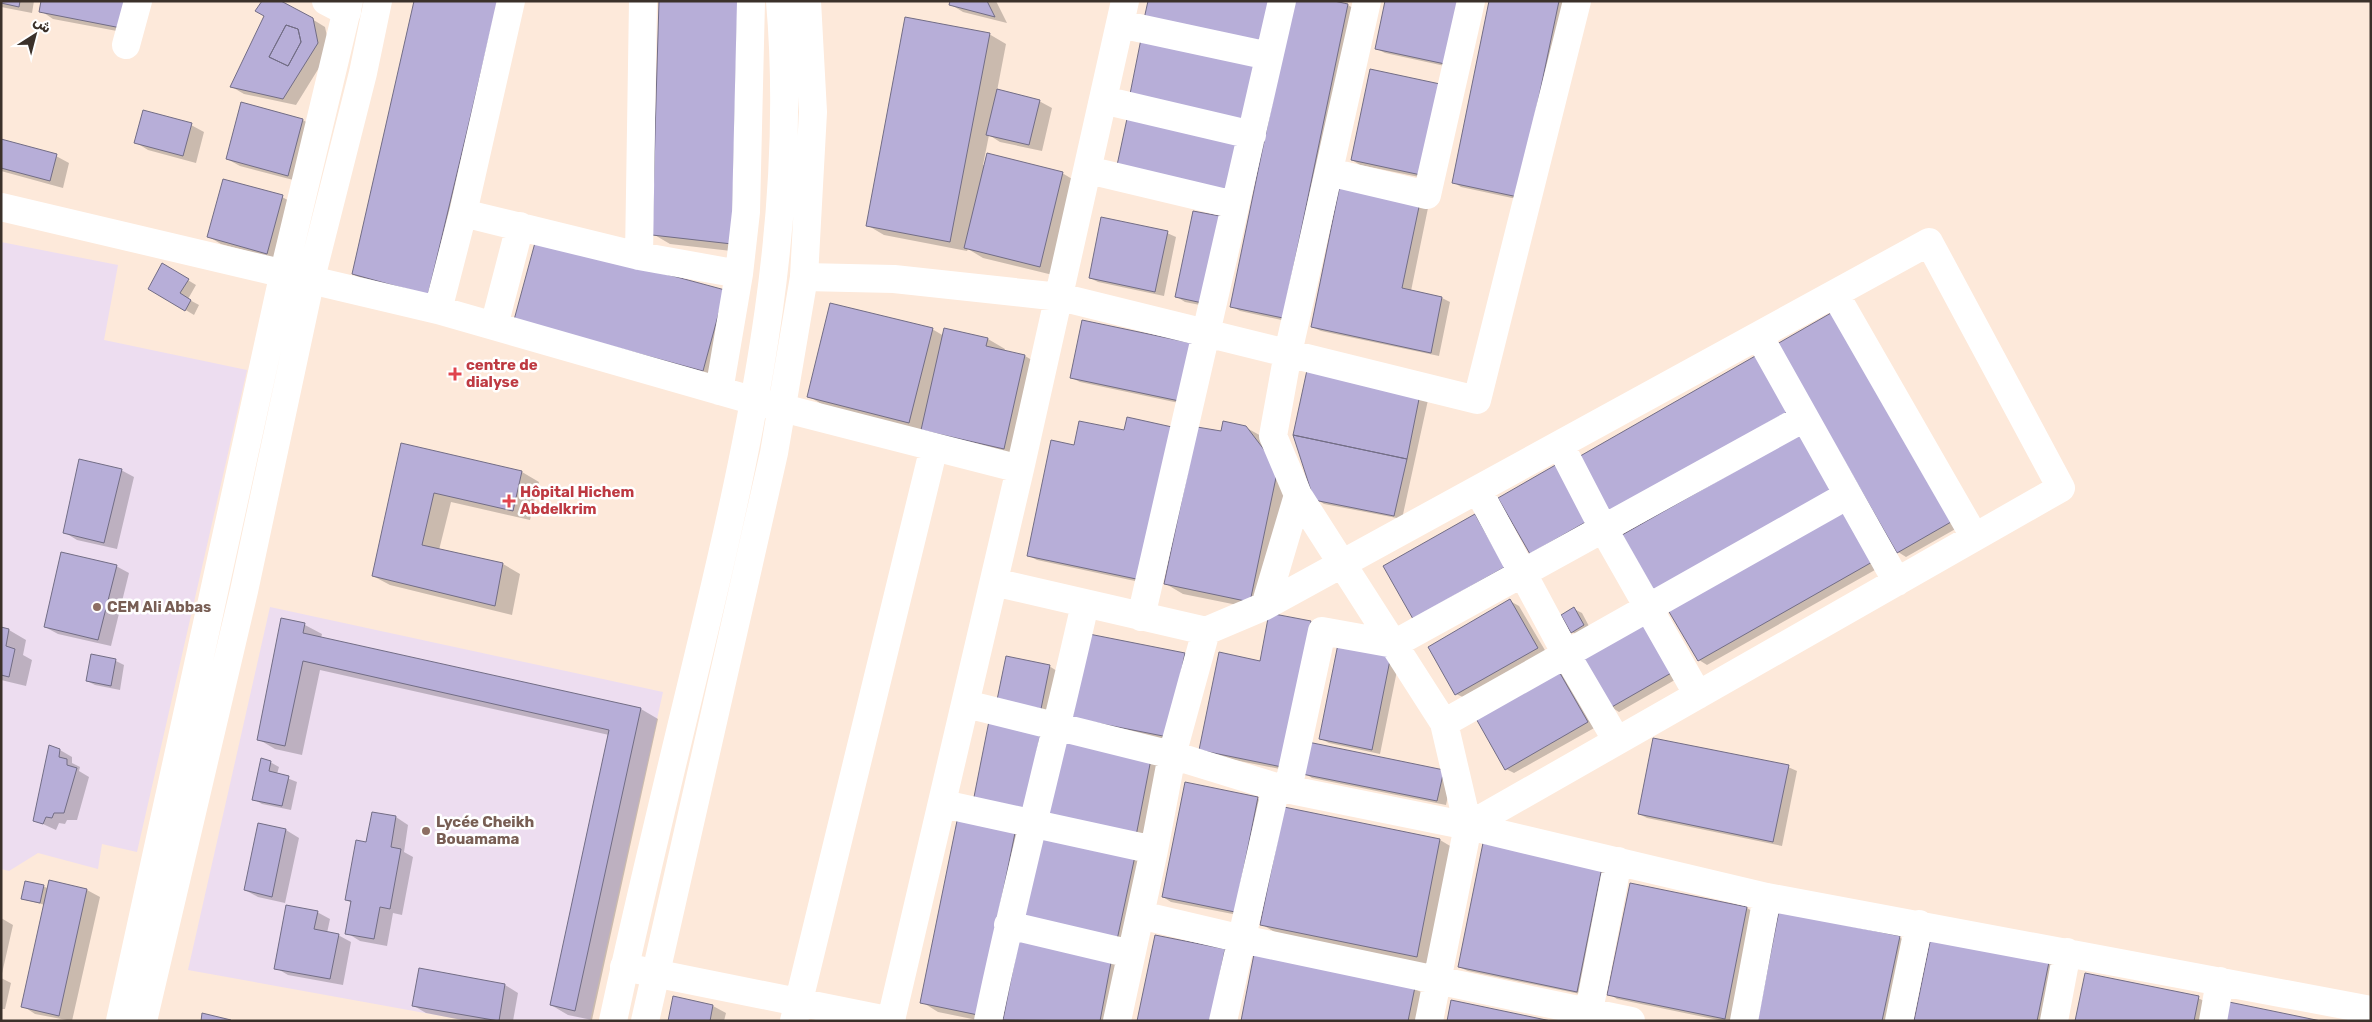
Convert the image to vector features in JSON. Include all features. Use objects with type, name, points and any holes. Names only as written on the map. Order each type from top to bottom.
[{"type":"street","points":[[126,45],[138,1]]},
{"type":"street","points":[[143,1021],[242,601],[311,278],[378,1]]},
{"type":"street","points":[[438,310],[463,212],[511,1]]},
{"type":"street","points":[[639,256],[643,1]]},
{"type":"street","points":[[719,391],[739,274],[747,183],[751,1]]},
{"type":"street","points":[[613,1021],[624,967],[737,494],[755,401],[776,264],[783,178],[784,117],[780,1]]},
{"type":"street","points":[[645,1021],[782,408],[804,278],[812,112],[808,1]]},
{"type":"street","points":[[1141,617],[1282,1]]},
{"type":"street","points":[[1329,172],[1427,195],[1471,1]]},
{"type":"street","points":[[804,278],[894,279],[1060,297],[1477,400],[1577,1]]},
{"type":"street","points":[[1365,2],[1288,353],[1273,436],[1298,495],[1444,723],[1468,826],[1429,1021]]},
{"type":"street","points":[[120,1021],[284,272],[340,5]]},
{"type":"street","points":[[624,967],[656,973],[797,1011],[892,1021],[1060,297],[1122,12],[1269,56]]},
{"type":"street","points":[[1103,100],[1252,135]]},
{"type":"street","points":[[1088,170],[1236,205]]},
{"type":"street","points":[[1,207],[311,278],[438,310],[755,401],[1020,469]]},
{"type":"street","points":[[463,212],[639,256],[739,274]]},
{"type":"street","points":[[494,326],[520,226]]},
{"type":"street","points":[[994,582],[1206,631],[1265,606],[1343,565],[1929,242],[2061,488],[1468,826]]},
{"type":"street","points":[[1835,294],[1974,536]]},
{"type":"street","points":[[1759,336],[1897,582]]},
{"type":"street","points":[[1223,1021],[1242,939],[1322,631],[1394,644],[1804,418]]},
{"type":"street","points":[[1560,445],[1603,528],[1698,695]]},
{"type":"street","points":[[797,1011],[934,447]]},
{"type":"street","points":[[1478,490],[1566,654],[1617,741]]},
{"type":"street","points":[[1265,606],[1298,495]]},
{"type":"street","points":[[1444,723],[1848,495]]},
{"type":"street","points":[[988,1021],[1008,925],[1058,726],[1085,604]]},
{"type":"street","points":[[1117,1021],[1154,850],[1172,755],[1206,631]]},
{"type":"street","points":[[966,704],[1172,755],[1282,788],[1468,826],[1767,897],[2067,952],[2371,1012],[2369,1021]]},
{"type":"street","points":[[943,804],[1032,825],[1154,850]]},
{"type":"street","points":[[1588,1016],[1618,861]]},
{"type":"street","points":[[1744,1021],[1767,897]]},
{"type":"street","points":[[1140,915],[1242,939],[1437,980],[1588,1016],[1631,1021]]},
{"type":"street","points":[[1900,1021],[1919,924]]},
{"type":"street","points":[[1008,925],[1131,954]]},
{"type":"street","points":[[2054,1021],[2067,952]]},
{"type":"street","points":[[2213,1021],[2220,982]]},
{"type":"shaded area","name":"CEM Ali Abbas","points":[[1,242],[118,265],[104,340],[247,370],[137,852],[102,844],[98,869],[38,853],[9,871],[1,869]]},
{"type":"shaded area","name":"Lycée Cheikh Bouamama","points":[[270,607],[663,692],[590,1021],[469,1021],[188,970]]},
{"type":"building","points":[[1,1],[20,1],[19,7],[1,3]]},
{"type":"building","points":[[41,1],[126,1],[121,28],[39,12]]},
{"type":"building","points":[[262,1],[281,1],[313,18],[318,43],[283,99],[230,87],[264,16],[255,11]],"holes":[[[286,25],[298,29],[301,42],[288,66],[269,57]]]},
{"type":"building","points":[[414,1],[498,1],[428,295],[352,274]]},
{"type":"building","points":[[659,1],[738,1],[732,244],[652,235]]},
{"type":"building","points":[[950,1],[987,1],[995,17],[949,5]]},
{"type":"building","points":[[1148,1],[1269,1],[1260,43],[1144,19]]},
{"type":"building","points":[[1293,1],[1334,1],[1348,4],[1283,318],[1230,307]]},
{"type":"building","points":[[1385,1],[1458,1],[1445,64],[1375,49]]},
{"type":"building","points":[[1489,1],[1559,1],[1518,197],[1452,183]]},
{"type":"building","points":[[905,17],[990,33],[950,242],[866,226]]},
{"type":"building","points":[[286,25],[298,29],[301,42],[288,66],[269,57]]},
{"type":"building","points":[[1141,39],[1256,63],[1244,124],[1129,99]]},
{"type":"building","points":[[1370,69],[1440,84],[1421,175],[1351,160]]},
{"type":"building","points":[[997,89],[1040,100],[1029,145],[986,135]]},
{"type":"building","points":[[241,102],[303,119],[288,176],[226,159]]},
{"type":"building","points":[[143,110],[192,123],[183,156],[134,143]]},
{"type":"building","points":[[1128,114],[1239,137],[1227,194],[1116,170]]},
{"type":"building","points":[[1,139],[57,154],[50,181],[1,168]]},
{"type":"building","points":[[987,153],[1063,172],[1040,267],[964,248]]},
{"type":"building","points":[[223,179],[283,195],[267,254],[207,237]]},
{"type":"building","points":[[1340,185],[1420,202],[1402,288],[1442,297],[1431,353],[1311,327]]},
{"type":"building","points":[[1193,211],[1225,217],[1207,304],[1175,297]]},
{"type":"building","points":[[1101,217],[1168,231],[1155,292],[1089,278]]},
{"type":"building","points":[[536,239],[725,290],[703,371],[514,320]]},
{"type":"building","points":[[162,263],[189,279],[180,293],[191,300],[185,311],[148,289]]},
{"type":"building","points":[[830,303],[933,328],[909,423],[807,397]]},
{"type":"building","points":[[1831,313],[1951,522],[1897,553],[1777,344]]},
{"type":"building","points":[[1082,320],[1196,344],[1184,402],[1070,378]]},
{"type":"building","points":[[944,328],[988,338],[986,346],[1025,355],[1004,449],[921,430]]},
{"type":"building","points":[[1757,355],[1789,411],[1607,515],[1575,459]]},
{"type":"building","points":[[1307,370],[1420,394],[1407,459],[1293,435]]},
{"type":"building","points":[[1127,417],[1172,427],[1141,580],[1027,556],[1051,440],[1074,445],[1079,421],[1124,430]]},
{"type":"building","points":[[1223,421],[1246,426],[1278,468],[1250,602],[1164,584],[1197,427],[1221,431]]},
{"type":"building","points":[[1800,434],[1832,490],[1654,591],[1622,535]]},
{"type":"building","points":[[1293,435],[1407,459],[1394,516],[1314,500]]},
{"type":"building","points":[[401,443],[522,471],[513,511],[434,493],[422,545],[503,563],[495,606],[372,576]]},
{"type":"building","points":[[79,459],[122,469],[104,543],[63,533]]},
{"type":"building","points":[[1559,463],[1591,519],[1530,554],[1498,498]]},
{"type":"building","points":[[1842,504],[1874,561],[1698,661],[1665,605]]},
{"type":"building","points":[[1475,514],[1505,567],[1413,619],[1383,566]]},
{"type":"building","points":[[61,552],[117,565],[98,640],[44,627]]},
{"type":"building","points":[[1510,599],[1538,648],[1455,695],[1428,647]]},
{"type":"building","points":[[1574,607],[1584,625],[1571,633],[1561,615]]},
{"type":"building","points":[[1269,613],[1311,621],[1282,767],[1199,750],[1219,652],[1260,661]]},
{"type":"building","points":[[281,618],[305,623],[303,633],[641,708],[575,1011],[550,1005],[609,730],[303,661],[285,746],[257,740]]},
{"type":"building","points":[[1642,620],[1673,672],[1610,708],[1580,655]]},
{"type":"building","points":[[1,627],[9,629],[6,646],[15,649],[9,677],[1,675]]},
{"type":"building","points":[[1089,634],[1185,653],[1168,737],[1072,718]]},
{"type":"building","points":[[1338,644],[1391,655],[1372,750],[1319,739]]},
{"type":"building","points":[[91,654],[116,659],[111,686],[86,681]]},
{"type":"building","points":[[1006,656],[1050,665],[1041,709],[997,700]]},
{"type":"building","points":[[1557,668],[1588,722],[1505,770],[1474,715]]},
{"type":"building","points":[[990,716],[1042,726],[1025,813],[973,802]]},
{"type":"building","points":[[1653,738],[1789,765],[1773,842],[1638,814]]},
{"type":"building","points":[[1063,740],[1151,759],[1136,836],[1048,817]]},
{"type":"building","points":[[1308,742],[1444,770],[1437,801],[1302,774]]},
{"type":"building","points":[[49,745],[60,749],[59,757],[67,759],[67,765],[77,768],[64,813],[54,813],[52,818],[46,817],[43,824],[33,821]]},
{"type":"building","points":[[261,758],[271,761],[269,771],[289,776],[282,806],[252,800]]},
{"type":"building","points":[[1185,782],[1258,797],[1235,912],[1162,897]]},
{"type":"building","points":[[1284,807],[1440,839],[1417,957],[1260,925]]},
{"type":"building","points":[[372,812],[396,816],[391,847],[401,849],[390,909],[380,907],[374,939],[345,934],[351,901],[345,900],[356,840],[366,842]]},
{"type":"building","points":[[958,816],[1016,828],[978,1015],[920,1003]]},
{"type":"building","points":[[258,823],[286,829],[272,897],[244,890]]},
{"type":"building","points":[[1037,836],[1135,856],[1117,940],[1020,920]]},
{"type":"building","points":[[1483,843],[1602,867],[1577,992],[1458,967]]},
{"type":"building","points":[[49,880],[87,889],[59,1016],[21,1007]]},
{"type":"building","points":[[25,881],[44,885],[40,903],[21,899]]},
{"type":"building","points":[[1630,883],[1747,907],[1725,1019],[1607,995]]},
{"type":"building","points":[[286,905],[318,911],[314,929],[339,934],[330,979],[274,969]]},
{"type":"building","points":[[1779,911],[1900,936],[1882,1021],[1757,1021]]},
{"type":"building","points":[[1020,933],[1113,952],[1100,1021],[1003,1020]]},
{"type":"building","points":[[1155,935],[1225,949],[1211,1021],[1137,1021]]},
{"type":"building","points":[[1931,937],[2049,962],[2037,1021],[1914,1021]]},
{"type":"building","points":[[1254,954],[1415,987],[1408,1021],[1241,1021]]},
{"type":"building","points":[[419,968],[505,984],[499,1021],[412,1006]]},
{"type":"building","points":[[2085,973],[2199,996],[2194,1021],[2075,1021]]},
{"type":"building","points":[[673,996],[713,1005],[710,1021],[668,1021]]},
{"type":"building","points":[[1451,1000],[1551,1021],[1447,1021]]},
{"type":"building","points":[[2229,1002],[2321,1021],[2226,1021]]},
{"type":"building","points":[[202,1013],[231,1020],[231,1021],[201,1021]]},
{"type":"place","name":"centre de dialyse","points":[[455,374]]},
{"type":"place","name":"Hôpital Hichem Abdelkrim","points":[[509,501]]},
{"type":"place","name":"CEM Ali Abbas","points":[[97,607]]},
{"type":"place","name":"Lycée Cheikh Bouamama","points":[[426,831]]}]
